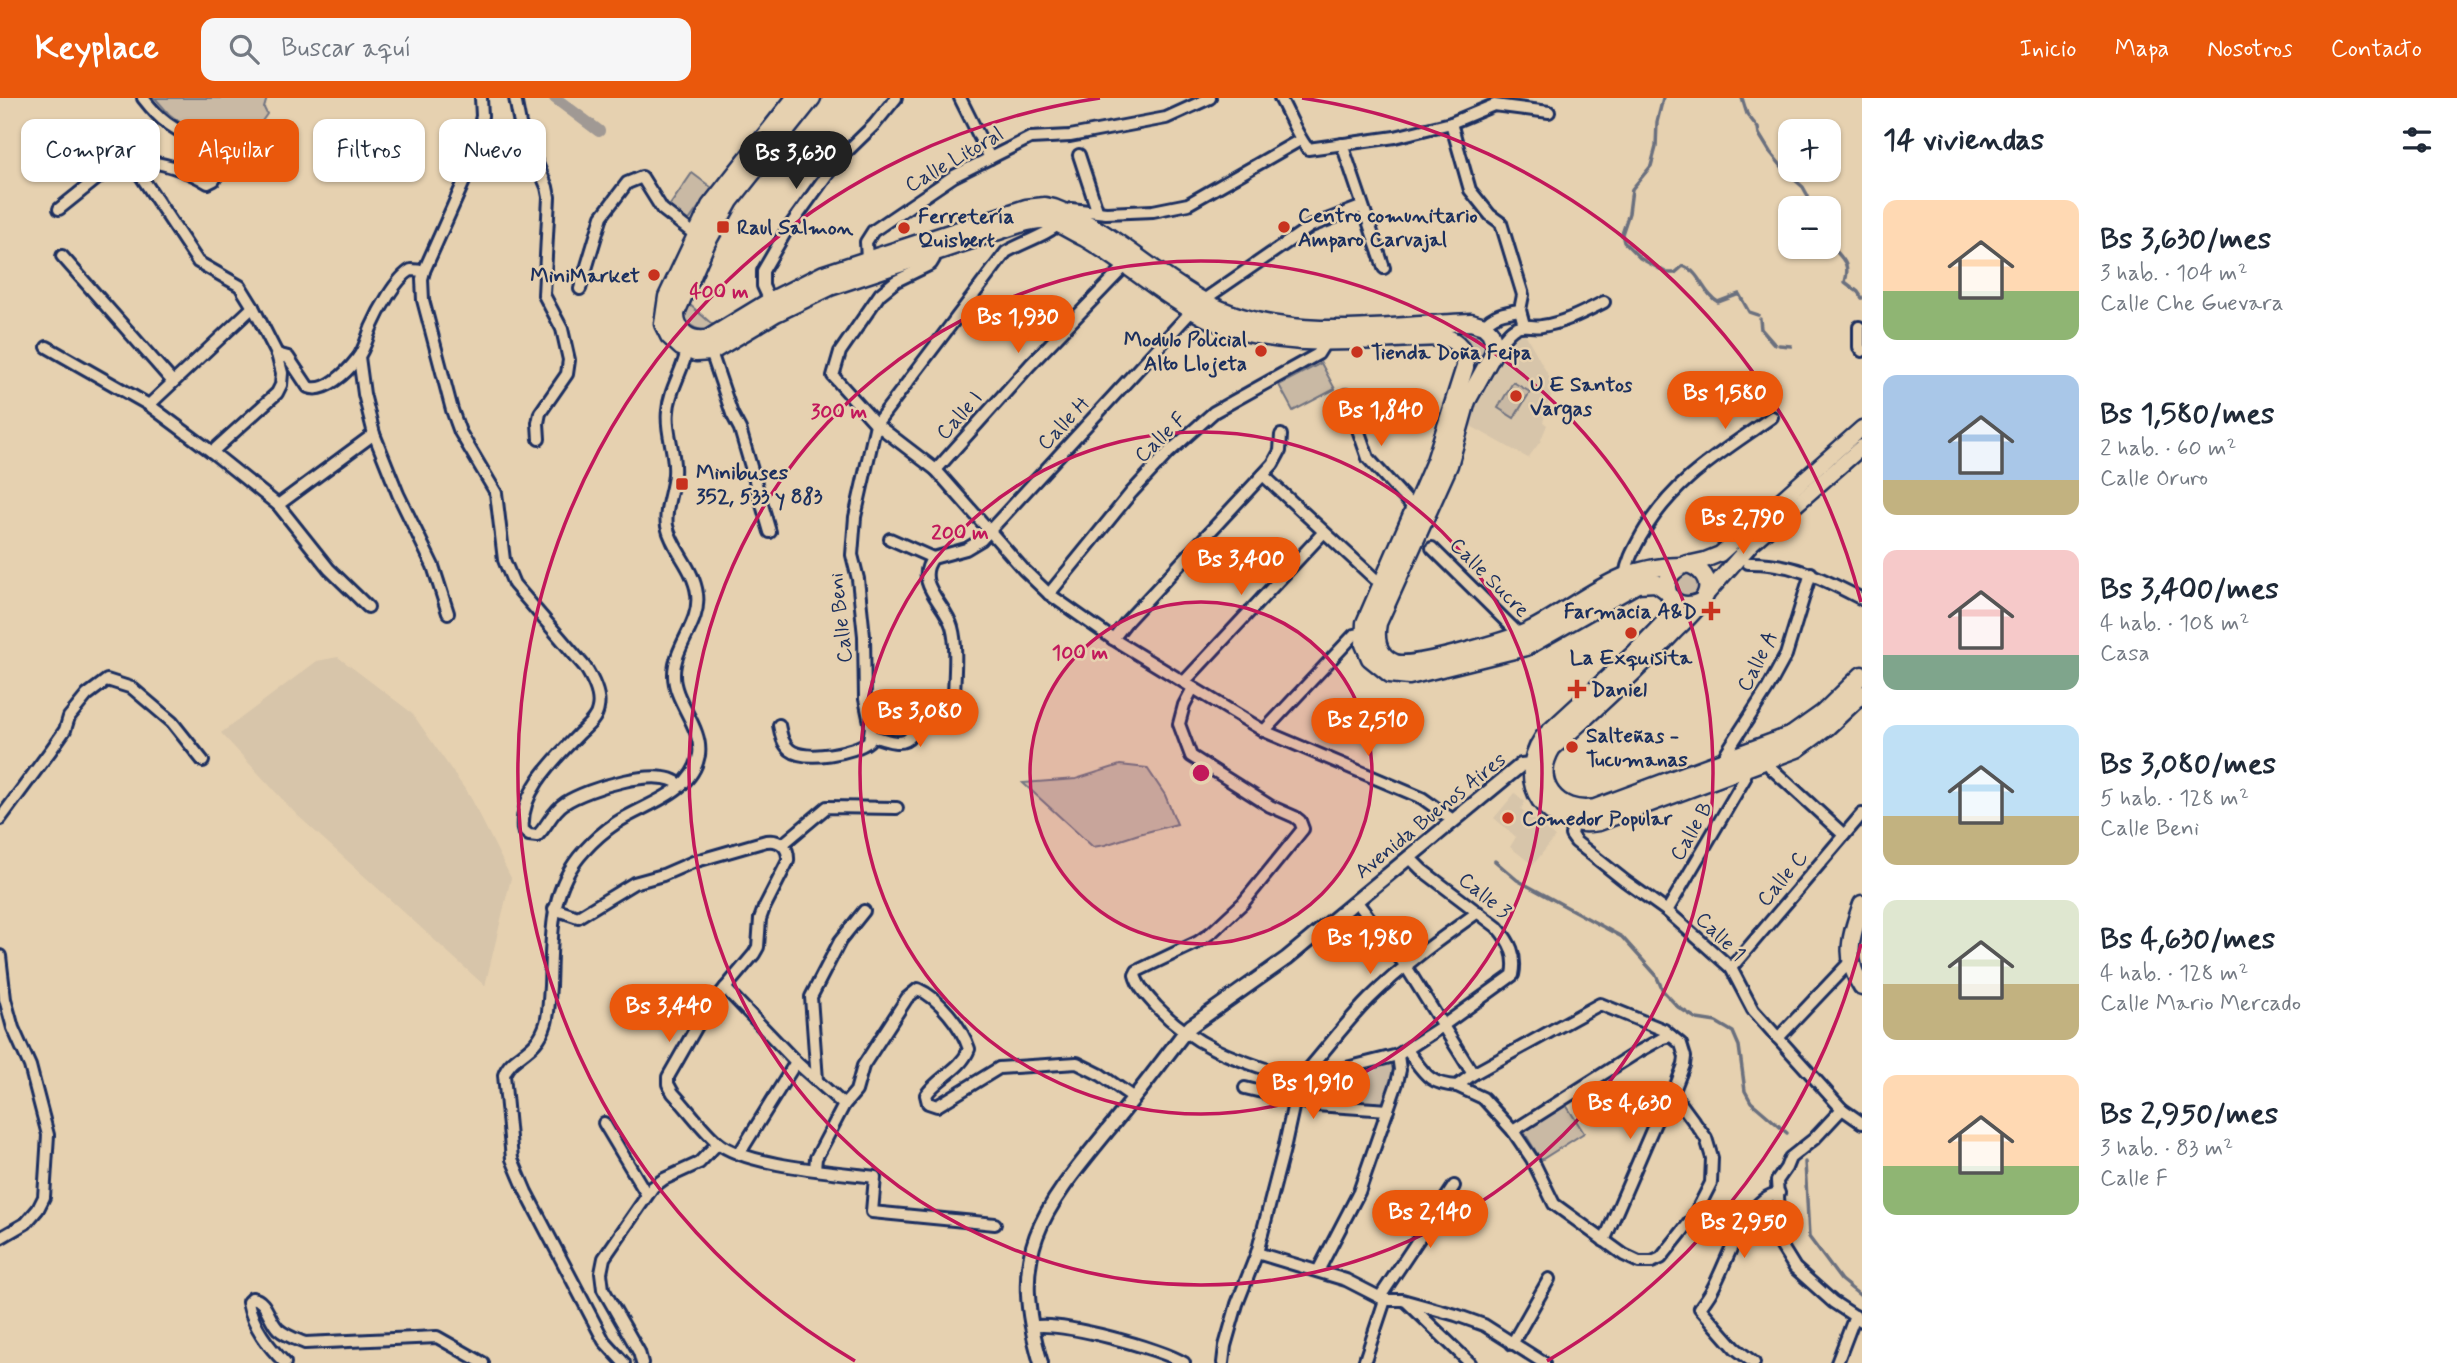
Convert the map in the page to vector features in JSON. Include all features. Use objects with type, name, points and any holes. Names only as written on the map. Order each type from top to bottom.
[{"type":"main road","points":[[701,239],[710,206],[795,98]]},
{"type":"main road","points":[[812,98],[701,239],[667,297],[662,317],[664,330],[669,336],[704,354],[711,352],[824,274],[869,265],[925,247],[1033,220],[1061,218],[1120,244],[1198,306]]},
{"type":"main road","points":[[1061,218],[1126,265],[1198,306],[1257,322],[1324,334],[1444,337],[1462,347],[1465,367],[1422,509]]},
{"type":"main road","points":[[689,344],[709,338],[773,307]]},
{"type":"main road","points":[[1324,334],[1471,322],[1490,332],[1495,345],[1489,362],[1467,401],[1449,465],[1422,509],[1388,585],[1378,623],[1370,634],[1384,656],[1393,662],[1403,664],[1523,641],[1637,584],[1656,583],[1685,606],[1703,599],[1707,585],[1703,573],[1693,565],[1643,569],[1625,576],[1523,641]]},
{"type":"main road","name":"Avenida Buenos Aires","points":[[1670,596],[1670,612],[1665,622],[1543,738],[1532,758],[1538,766],[1552,748],[1644,663],[1703,599],[1749,538],[1862,428]]},
{"type":"main road","name":"Avenida Buenos Aires","points":[[1683,565],[1713,558],[1749,538],[1862,447]]},
{"type":"main road","points":[[1670,596],[1667,581],[1670,575],[1683,565]]},
{"type":"main road","points":[[1538,766],[1532,777],[1539,797],[1548,808],[1573,823],[1599,822],[1765,754],[1804,729],[1862,674]]},
{"type":"main road","points":[[1765,754],[1797,749],[1862,694]]},
{"type":"main road","points":[[1538,766],[1551,793],[1560,803],[1573,809],[1584,810],[1736,765]]},
{"type":"main road","points":[[1862,904],[1851,939],[1862,987]]},
{"type":"street","points":[[144,98],[153,111],[168,124],[215,157],[219,172],[214,180],[208,183],[190,172],[160,164]]},
{"type":"street","points":[[481,98],[482,116],[470,168],[424,271],[423,300],[460,432],[496,494],[504,560],[514,584],[585,667],[593,680],[598,701],[593,719],[557,757],[531,793],[522,816],[523,830],[529,835],[537,836],[565,803],[592,789],[642,778],[662,777],[674,780],[680,785]]},
{"type":"street","points":[[515,98],[520,124],[547,187],[549,197],[544,295],[562,329],[569,360],[567,374],[540,413],[539,439]]},
{"type":"street","points":[[773,307],[762,286],[763,271],[785,233],[836,162],[897,98]]},
{"type":"street","points":[[960,98],[990,158]]},
{"type":"street","name":"Calle Litoral","points":[[869,265],[866,242],[873,231],[954,176],[1030,138],[1070,136],[1166,118],[1210,98]]},
{"type":"street","points":[[1280,98],[1300,140],[1308,149],[1395,137],[1451,123],[1494,105],[1549,111]]},
{"type":"street","points":[[1451,123],[1470,190],[1490,215],[1501,223],[1523,295],[1520,310],[1524,325]]},
{"type":"street","points":[[876,424],[1006,252],[1030,238],[1054,230],[1061,218],[1071,209],[1106,213],[1153,211],[1188,204],[1300,140]]},
{"type":"street","points":[[1342,144],[1361,207],[1384,268]]},
{"type":"street","points":[[1079,155],[1097,211]]},
{"type":"street","points":[[580,289],[603,216],[628,183],[642,177],[662,209],[701,239]]},
{"type":"street","points":[[59,209],[93,182]]},
{"type":"street","points":[[145,182],[198,262],[240,286],[277,354],[282,373],[281,385],[276,394],[212,452]]},
{"type":"street","name":"Calle H","points":[[933,558],[966,550],[981,540],[1198,306],[1311,226],[1361,207]]},
{"type":"street","points":[[925,247],[934,259],[931,264],[890,284],[880,294],[840,352],[833,376],[876,424],[936,470],[988,531],[1049,594],[1113,639],[1264,731],[1422,798],[1454,820]]},
{"type":"street","points":[[62,256],[173,382]]},
{"type":"street","name":"Calle I","points":[[936,470],[1030,365],[1126,265]]},
{"type":"street","points":[[277,354],[288,356],[307,387],[317,390],[329,384],[359,358],[372,326],[399,279],[411,270],[424,271]]},
{"type":"street","points":[[1495,345],[1500,344],[1514,328],[1555,323],[1604,302]]},
{"type":"street","points":[[149,405],[253,307]]},
{"type":"street","points":[[1483,326],[1495,316],[1520,310]]},
{"type":"street","points":[[1859,327],[1858,340],[1862,351]]},
{"type":"street","name":"Calle F","points":[[1049,594],[1131,493],[1168,453],[1214,412],[1318,354],[1323,346],[1324,334]]},
{"type":"street","points":[[624,1363],[604,1341],[526,1192],[512,1159],[504,1075],[509,1065],[535,1046],[546,1022],[554,909],[572,868],[599,836],[680,785],[689,776],[699,752],[673,677],[675,664],[697,605],[697,594],[694,582],[672,540],[667,518],[674,472],[667,428],[668,407],[689,344]]},
{"type":"street","points":[[47,347],[149,405],[278,505],[329,569],[368,607]]},
{"type":"street","points":[[711,352],[732,414],[740,429],[770,532]]},
{"type":"street","points":[[359,358],[374,434],[398,494],[433,566],[448,613]]},
{"type":"street","points":[[1346,395],[1368,458],[1409,504],[1422,509]]},
{"type":"street","points":[[1625,576],[1626,565],[1651,519],[1675,490],[1695,470],[1772,417]]},
{"type":"street","name":"Calle Beni","points":[[870,735],[865,699],[864,636],[858,579],[852,555],[855,517],[876,424]]},
{"type":"street","points":[[278,505],[374,434]]},
{"type":"street","points":[[1113,639],[1264,475],[1280,451],[1281,435]]},
{"type":"street","points":[[1264,475],[1323,533],[1375,579],[1388,585]]},
{"type":"street","points":[[1323,533],[1189,685],[1179,724],[1191,756],[1269,806],[1295,817],[1303,829],[1243,903],[1212,933],[1137,971],[1136,981],[1184,1033],[1224,1056],[1299,1080],[1402,1053],[1441,1027]]},
{"type":"street","points":[[1749,538],[1766,562]]},
{"type":"street","points":[[779,725],[787,748],[796,754],[846,752],[866,744],[870,735],[895,742],[904,741],[909,737],[919,714],[954,700],[952,627],[930,589],[925,574],[926,566],[933,558],[890,539]]},
{"type":"street","name":"Calle Sucre","points":[[1432,548],[1523,641]]},
{"type":"street","points":[[1748,563],[1766,562],[1811,573],[1862,599]]},
{"type":"street","name":"Calle A","points":[[1736,765],[1726,753],[1768,688],[1786,654],[1811,573]]},
{"type":"street","points":[[1264,731],[1354,635],[1370,634]]},
{"type":"street","points":[[0,819],[65,730],[69,718],[87,695],[107,680],[132,688],[172,722],[204,761]]},
{"type":"street","points":[[1765,754],[1772,768],[1843,835]]},
{"type":"street","name":"Avenida Buenos Aires","points":[[1041,1363],[1027,1283],[1033,1245],[1044,1216],[1065,1183],[1184,1033],[1259,979],[1357,902],[1521,765],[1538,766]]},
{"type":"street","name":"Calle B","points":[[1667,911],[1745,778],[1736,765]]},
{"type":"street","points":[[783,844],[827,807],[897,808]]},
{"type":"street","name":"Calle C","points":[[1731,968],[1862,814]]},
{"type":"street","name":"Calle 1","points":[[1573,823],[1571,835],[1576,842],[1667,911],[1731,968],[1753,1010],[1842,1109],[1862,1123]]},
{"type":"street","points":[[554,909],[578,917],[634,883],[663,875],[693,862],[766,841],[774,840],[783,844],[788,854],[788,862],[760,919],[758,947],[705,1012],[668,1077],[673,1093],[718,1143],[738,1154],[760,1161],[875,1177],[872,1212],[995,1224]]},
{"type":"street","name":"Calle 3","points":[[1409,857],[1507,938],[1514,956],[1513,975],[1441,1027]]},
{"type":"street","points":[[1357,902],[1405,965],[1441,1027],[1473,1074]]},
{"type":"street","points":[[817,1080],[811,997],[840,941],[864,911]]},
{"type":"street","points":[[1223,1363],[1237,1304],[1257,1253],[1299,1080],[1320,1059],[1367,1000],[1405,965],[1478,912]]},
{"type":"street","points":[[0,956],[5,999],[13,1028],[30,1066],[48,1135],[44,1197],[26,1223],[0,1238]]},
{"type":"street","points":[[1778,1038],[1856,960]]},
{"type":"street","points":[[725,988],[796,1062],[844,1105]]},
{"type":"street","points":[[815,1169],[816,1158],[844,1105],[856,1091],[863,1066],[907,998],[918,989],[929,994],[964,1035],[969,1049],[959,1065],[931,1087],[926,1095],[928,1103],[937,1105],[999,1068],[1077,1063],[1101,1075],[1134,1098]]},
{"type":"street","points":[[1457,1086],[1473,1074],[1600,1004],[1664,1030],[1681,1044],[1685,1056],[1684,1065],[1673,1093],[1655,1123],[1604,1241]]},
{"type":"street","points":[[1513,1130],[1636,1053],[1671,1036]]},
{"type":"street","points":[[1402,1053],[1431,1080],[1440,1085],[1457,1086],[1483,1098],[1513,1130],[1554,1204],[1604,1241],[1639,1262],[1652,1262],[1661,1258],[1693,1218],[1711,1183],[1712,1158],[1706,1138],[1673,1093]]},
{"type":"street","points":[[1318,1271],[1359,1192],[1388,1110],[1400,1070],[1402,1053]]},
{"type":"street","points":[[738,1154],[796,1062]]},
{"type":"street","points":[[1245,1088],[1316,1105],[1388,1110]]},
{"type":"street","points":[[1838,1363],[1859,1319],[1833,1301],[1789,1262],[1782,1247],[1777,1181],[1790,1158],[1814,1139],[1842,1109]]},
{"type":"street","points":[[604,1123],[647,1195]]},
{"type":"street","points":[[642,1363],[639,1352],[603,1289],[601,1273],[604,1258],[647,1195],[664,1179],[699,1163],[718,1143]]},
{"type":"street","points":[[1364,1363],[1383,1298],[1454,1186]]},
{"type":"street","points":[[1754,1363],[1735,1348],[1700,1308],[1713,1289],[1741,1228],[1768,1196],[1779,1193]]},
{"type":"street","points":[[1257,1253],[1346,1280],[1383,1298],[1406,1301],[1484,1325],[1544,1363]]},
{"type":"street","points":[[1513,1344],[1549,1279]]},
{"type":"street","points":[[285,1363],[262,1338],[249,1309],[248,1302],[252,1298],[263,1304],[276,1326],[286,1335],[305,1343],[437,1337],[483,1363]]},
{"type":"street","points":[[1406,1301],[1470,1363]]},
{"type":"street","points":[[1033,1327],[1054,1325],[1082,1330],[1184,1363]]},
{"type":"shaded area","points":[[155,98],[267,98],[264,108],[267,114],[264,119],[176,119]]},
{"type":"shaded area","points":[[692,173],[712,188],[688,222],[668,208]]},
{"type":"shaded area","points":[[689,304],[713,325],[706,330],[692,326],[684,314]]},
{"type":"shaded area","name":"U E Santos Vargas","points":[[1519,333],[1526,335],[1552,382],[1553,389],[1543,422],[1547,425],[1540,442],[1528,458],[1469,425],[1494,371]]},
{"type":"shaded area","points":[[1460,334],[1485,337],[1488,345],[1462,398]]},
{"type":"shaded area","points":[[1321,363],[1335,389],[1293,411],[1279,385]]},
{"type":"shaded area","points":[[1513,382],[1530,392],[1514,418],[1498,408]]},
{"type":"shaded area","points":[[1687,573],[1696,576],[1699,585],[1696,594],[1687,597],[1678,594],[1675,585],[1678,576]]},
{"type":"shaded area","points":[[338,657],[412,713],[471,798],[511,878],[485,986],[296,814],[221,733],[317,661]]},
{"type":"shaded area","points":[[1120,765],[1147,768],[1165,795],[1177,824],[1093,847],[1023,783],[1076,779]]},
{"type":"shaded area","points":[[1515,793],[1525,802],[1521,809],[1555,837],[1533,865],[1510,847],[1516,837],[1494,818]]},
{"type":"shaded area","points":[[1393,1062],[1395,1068],[1385,1103],[1315,1100],[1306,1088],[1314,1084]]},
{"type":"shaded area","points":[[1566,1105],[1584,1133],[1541,1160],[1524,1132]]},
{"type":"waterway","points":[[555,98],[599,131]]},
{"type":"waterway","points":[[1663,98],[1651,166],[1632,189],[1629,213],[1622,234],[1624,242],[1640,258],[1667,273],[1675,273],[1683,266],[1689,269],[1718,302],[1739,294],[1749,312],[1758,315]]},
{"type":"waterway","points":[[1742,98],[1747,114],[1758,128],[1770,152],[1808,196]]},
{"type":"waterway","points":[[1841,257],[1847,270],[1845,282],[1862,298]]},
{"type":"waterway","points":[[1760,319],[1761,329],[1775,345]]},
{"type":"waterway","points":[[1779,345],[1791,346]]},
{"type":"waterway","points":[[1495,861],[1517,880],[1622,937],[1656,975],[1663,991],[1678,1007],[1697,1019],[1716,1022],[1733,1032],[1739,1046],[1745,1091],[1751,1102],[1787,1133]]},
{"type":"waterway","points":[[1805,1162],[1809,1237],[1841,1280],[1862,1297]]},
{"type":"place","name":"Raul Salmon","points":[[723,227]]},
{"type":"place","name":"Centro comunitario Amparo Carvajal","points":[[1284,227]]},
{"type":"place","name":"Ferretería Quisbert","points":[[904,228]]},
{"type":"place","name":"MiniMarket","points":[[654,275]]},
{"type":"place","name":"Modulo Policial Alto Llojeta","points":[[1261,351]]},
{"type":"place","name":"Tienda Doña Feipa","points":[[1357,352]]},
{"type":"place","name":"U E Santos Vargas","points":[[1516,396]]},
{"type":"place","name":"Minibuses 352, 533 y 883","points":[[682,484]]},
{"type":"place","name":"Farmacia A&D","points":[[1711,611]]},
{"type":"place","name":"La Exquisita","points":[[1631,633]]},
{"type":"place","name":"Daniel","points":[[1577,689]]},
{"type":"place","name":"Salteñas - Tucumanas","points":[[1572,747]]},
{"type":"place","name":"Comedor Popular","points":[[1508,818]]}]
